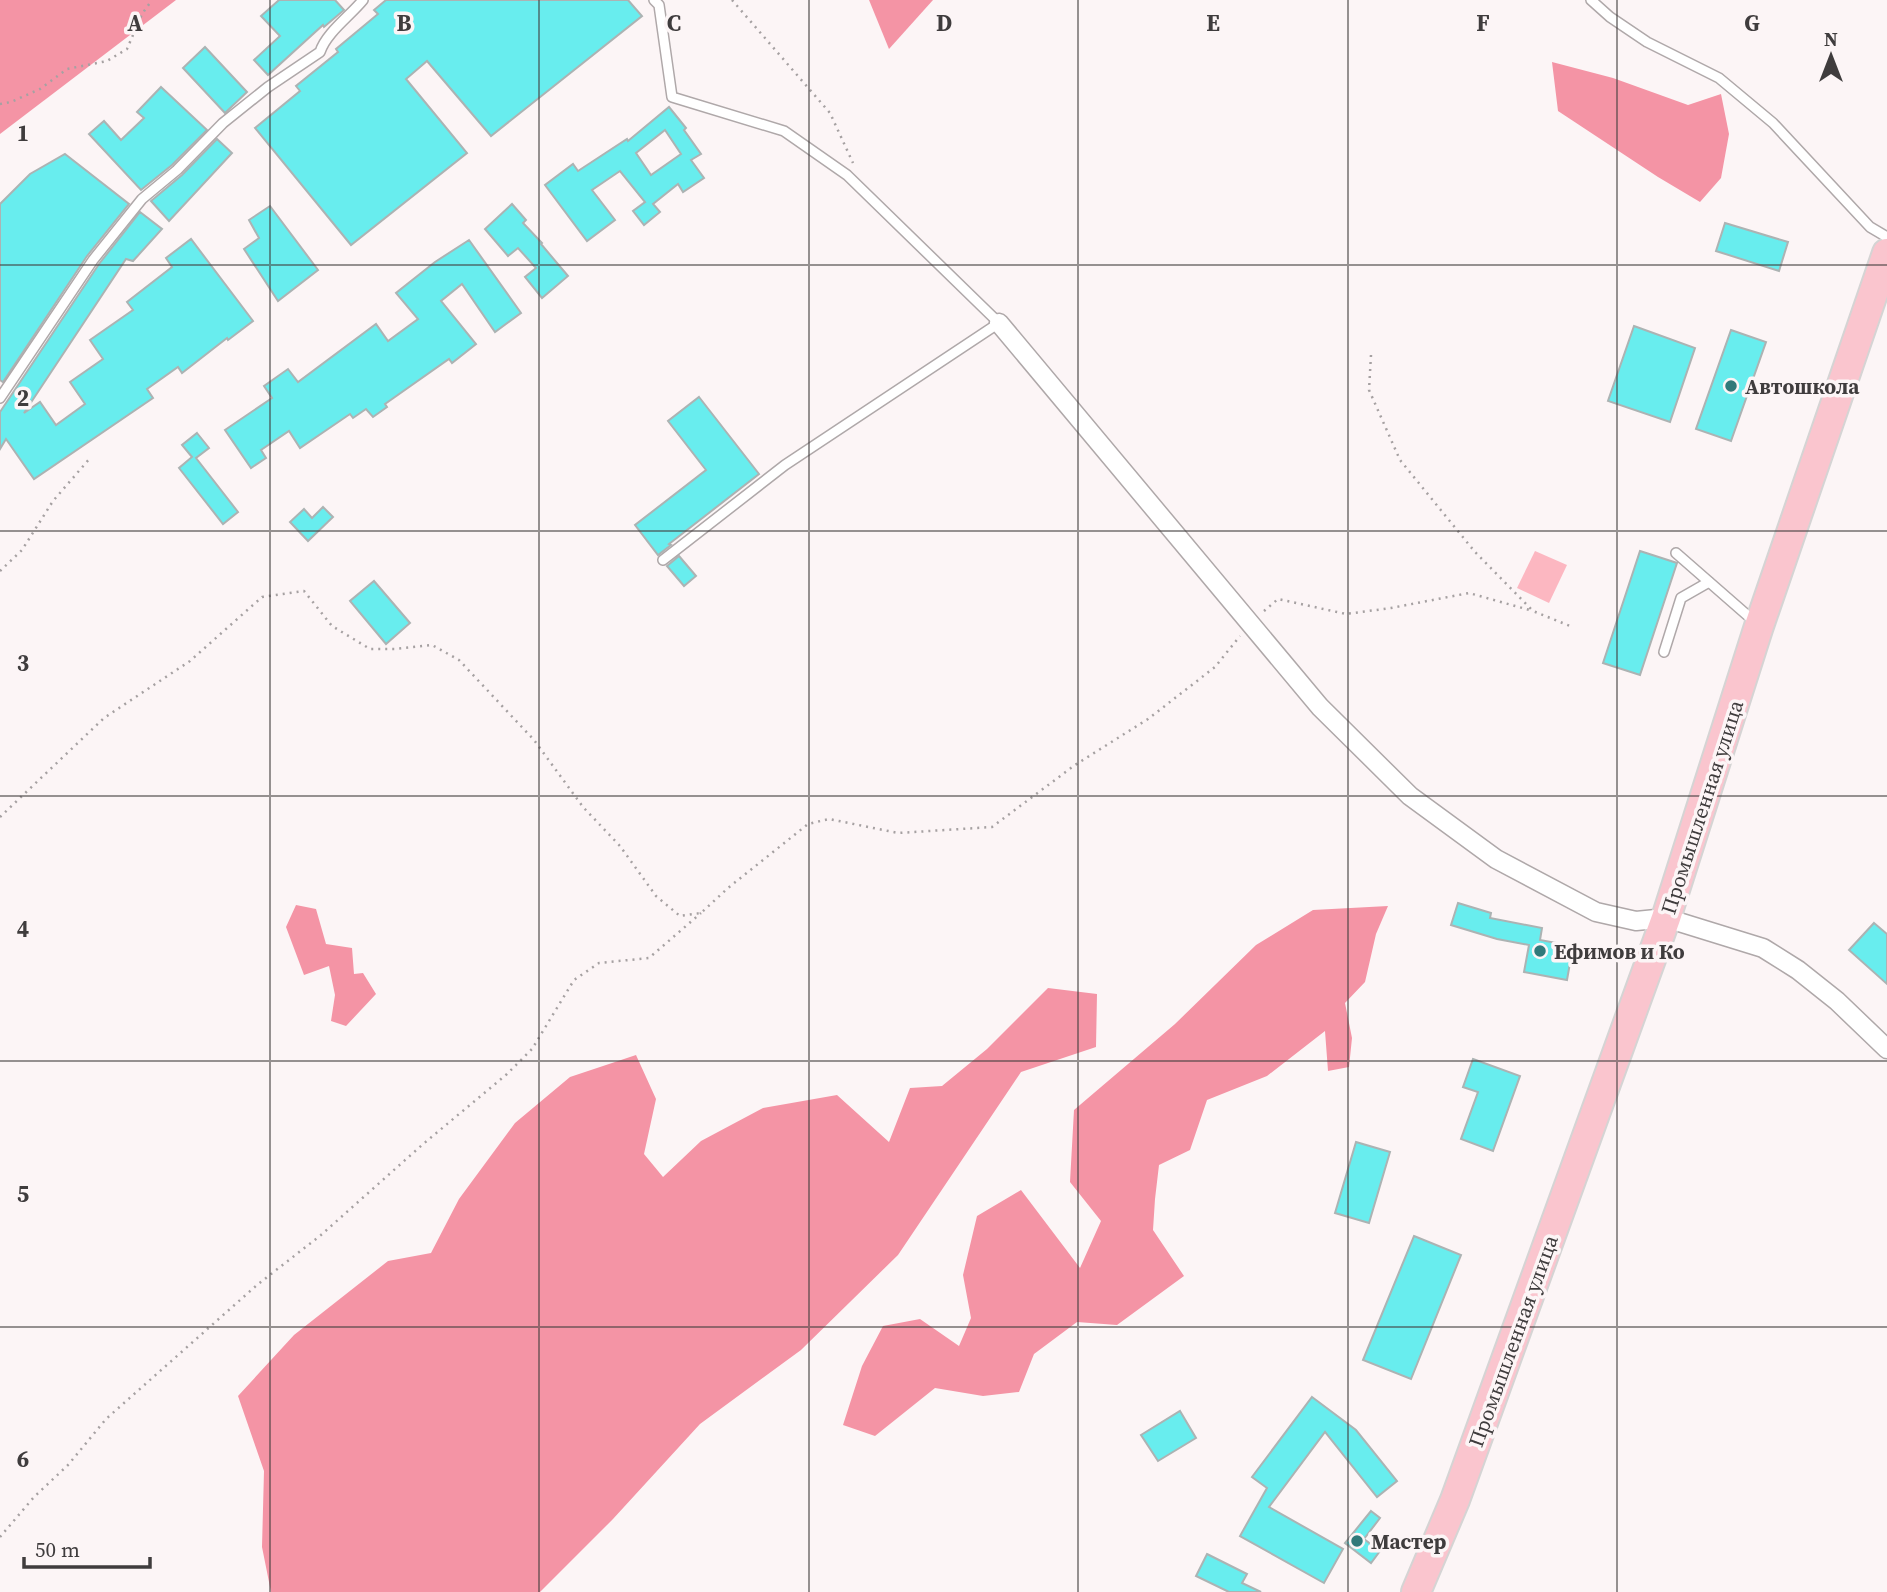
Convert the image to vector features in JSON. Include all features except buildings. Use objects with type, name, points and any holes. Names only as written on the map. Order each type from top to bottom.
[{"type":"main road","name":"Промышленная улица","points":[[1416,1592],[1455,1500],[1666,918],[1759,626],[1886,252]]},
{"type":"street","points":[[999,323],[1320,707],[1410,796],[1496,859],[1596,912],[1636,921],[1666,918],[1763,948],[1798,970],[1827,993],[1887,1049]]},
{"type":"lane","points":[[0,398],[93,260],[142,199],[177,170],[223,123],[268,87],[320,52],[323,42],[363,0]]},
{"type":"lane","points":[[654,0],[659,5],[672,97],[784,131],[847,175],[999,323],[785,465],[663,560]]},
{"type":"lane","points":[[1591,0],[1610,17],[1647,42],[1719,78],[1773,123],[1870,227],[1886,252]]},
{"type":"lane","points":[[1675,553],[1759,626]]},
{"type":"lane","points":[[1664,652],[1681,598],[1709,582]]},
{"type":"path","points":[[0,104],[40,89],[66,69],[107,61],[127,49],[142,14],[152,0]]},
{"type":"path","points":[[732,0],[830,113],[870,197]]},
{"type":"path","points":[[1371,355],[1369,390],[1400,460],[1475,552],[1533,611]]},
{"type":"path","points":[[0,571],[22,550],[53,501],[91,457]]},
{"type":"path","points":[[0,817],[104,718],[190,662],[262,597],[304,591],[332,625],[370,649],[432,645],[459,660],[534,740],[583,807],[620,846],[656,897],[680,916],[701,913]]},
{"type":"path","points":[[0,1537],[34,1497],[68,1465],[106,1419],[257,1285],[321,1235],[507,1074],[532,1049],[574,980],[599,963],[649,958],[727,887],[808,824],[829,819],[898,832],[992,827],[1075,765],[1148,719],[1215,667],[1250,623],[1278,599],[1346,614],[1469,593],[1533,611],[1570,626]]},
{"type":"shaded area","points":[[0,0],[176,0],[0,134]]},
{"type":"shaded area","points":[[869,0],[933,0],[889,49]]},
{"type":"shaded area","points":[[1552,62],[1613,78],[1688,105],[1721,94],[1729,134],[1721,178],[1700,202],[1558,111]]},
{"type":"shaded area","points":[[1535,551],[1567,565],[1549,603],[1517,588]]},
{"type":"shaded area","points":[[296,905],[316,909],[326,944],[352,948],[354,974],[363,973],[376,994],[346,1026],[331,1021],[335,995],[329,966],[304,975],[286,927]]},
{"type":"shaded area","points":[[1388,906],[1376,934],[1365,982],[1345,1003],[1352,1038],[1349,1067],[1328,1071],[1325,1031],[1267,1076],[1207,1100],[1190,1150],[1159,1165],[1153,1230],[1184,1276],[1117,1325],[1077,1322],[1034,1354],[1019,1392],[983,1396],[935,1388],[875,1436],[843,1425],[862,1366],[883,1326],[920,1319],[959,1346],[971,1318],[963,1275],[977,1216],[1021,1190],[1080,1268],[1101,1221],[1070,1182],[1074,1110],[1175,1024],[1256,945],[1313,910]]},
{"type":"shaded area","points":[[1048,988],[1097,994],[1096,1047],[1021,1072],[898,1255],[801,1350],[700,1424],[613,1519],[540,1592],[271,1592],[262,1547],[264,1471],[238,1396],[294,1335],[388,1261],[431,1253],[459,1199],[515,1123],[570,1077],[636,1055],[656,1099],[644,1154],[663,1177],[701,1141],[763,1108],[837,1095],[889,1142],[910,1088],[942,1086],[987,1049]]},
{"type":"place","name":"Автошкола","points":[[1731,386]]},
{"type":"place","name":"Ефимов и Ко","points":[[1540,951]]},
{"type":"place","name":"Мастер","points":[[1357,1541]]}]
